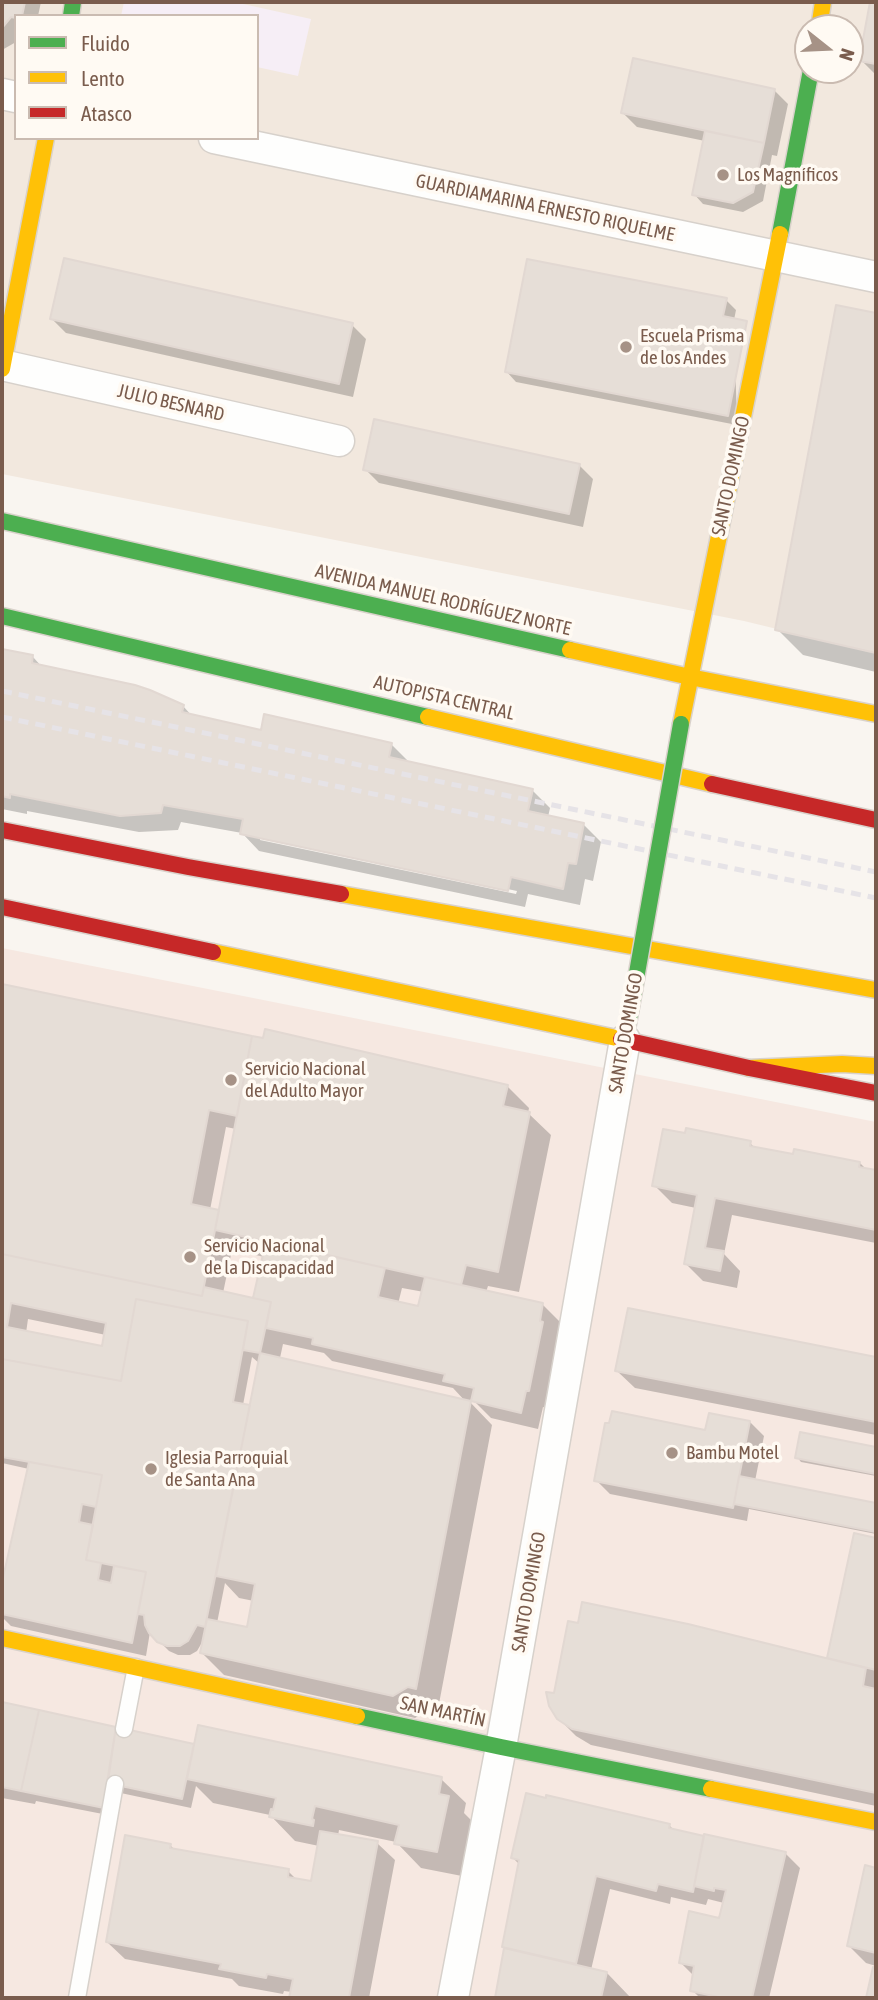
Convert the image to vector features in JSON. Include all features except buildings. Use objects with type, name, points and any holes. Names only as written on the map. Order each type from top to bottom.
[{"type":"main road","name":"SANTO DOMINGO","points":[[625,1040],[690,677],[776,257],[808,84]]},
{"type":"main road","points":[[2,367],[46,140]]},
{"type":"main road","name":"AVENIDA MANUEL RODRÍGUEZ NORTE","points":[[2,521],[690,677],[876,715]]},
{"type":"main road","name":"AUTOPISTA CENTRAL","points":[[2,617],[769,798],[876,820]]},
{"type":"main road","points":[[2,830],[188,867],[876,990]]},
{"type":"main road","points":[[2,907],[876,1093]]},
{"type":"main road","points":[[749,1068],[842,1064],[876,1066]]},
{"type":"main road","name":"SAN MARTÍN","points":[[2,1638],[502,1747],[876,1822]]},
{"type":"street","name":"GUARDIAMARINA ERNESTO RIQUELME","points":[[223,140],[876,277]]},
{"type":"street","name":"JULIO BESNARD","points":[[2,367],[339,441]]},
{"type":"street","name":"SANTO DOMINGO","points":[[453,1998],[502,1747],[625,1040]]},
{"type":"lane","points":[[124,1729],[136,1667]]},
{"type":"lane","points":[[77,1998],[115,1784]]},
{"type":"shaded area","points":[[2,2],[876,2],[876,653],[744,621],[2,474]]},
{"type":"shaded area","points":[[124,2],[234,2],[311,19],[298,76],[259,67],[259,14],[121,14]]},
{"type":"shaded area","points":[[2,948],[876,1122],[876,1998],[2,1998]]},
{"type":"railway","points":[[2,691],[876,872]]},
{"type":"railway","points":[[2,717],[876,898]]},
{"type":"traffic: fast","points":[[71,14],[73,2]]},
{"type":"traffic: fast","points":[[780,234],[808,84]]},
{"type":"traffic: fast","points":[[2,521],[570,650]]},
{"type":"traffic: fast","points":[[2,616],[428,717]]},
{"type":"traffic: fast","points":[[634,990],[681,724]]},
{"type":"traffic: fast","points":[[625,1040],[634,990]]},
{"type":"traffic: fast","points":[[357,1716],[711,1789]]},
{"type":"traffic: slow","points":[[821,14],[823,2]]},
{"type":"traffic: slow","points":[[2,369],[46,140]]},
{"type":"traffic: slow","points":[[681,724],[780,234]]},
{"type":"traffic: slow","points":[[570,650],[876,714]]},
{"type":"traffic: slow","points":[[428,717],[712,784]]},
{"type":"traffic: slow","points":[[341,894],[876,990]]},
{"type":"traffic: slow","points":[[213,952],[621,1039]]},
{"type":"traffic: slow","points":[[749,1068],[842,1064],[876,1066]]},
{"type":"traffic: slow","points":[[2,1638],[357,1716]]},
{"type":"traffic: slow","points":[[711,1789],[876,1822]]},
{"type":"traffic: jam","points":[[712,784],[876,820]]},
{"type":"traffic: jam","points":[[2,830],[341,894]]},
{"type":"traffic: jam","points":[[2,907],[213,952]]},
{"type":"traffic: jam","points":[[621,1039],[876,1093]]},
{"type":"place","name":"Los Magníficos","points":[[723,175]]},
{"type":"place","name":"Escuela Prisma de los Andes","points":[[626,347]]},
{"type":"place","name":"Servicio Nacional del Adulto Mayor","points":[[231,1080]]},
{"type":"place","name":"Servicio Nacional de la Discapacidad","points":[[190,1257]]},
{"type":"place","name":"Bambu Motel","points":[[672,1453]]},
{"type":"place","name":"Iglesia Parroquial de Santa Ana","points":[[151,1469]]}]
